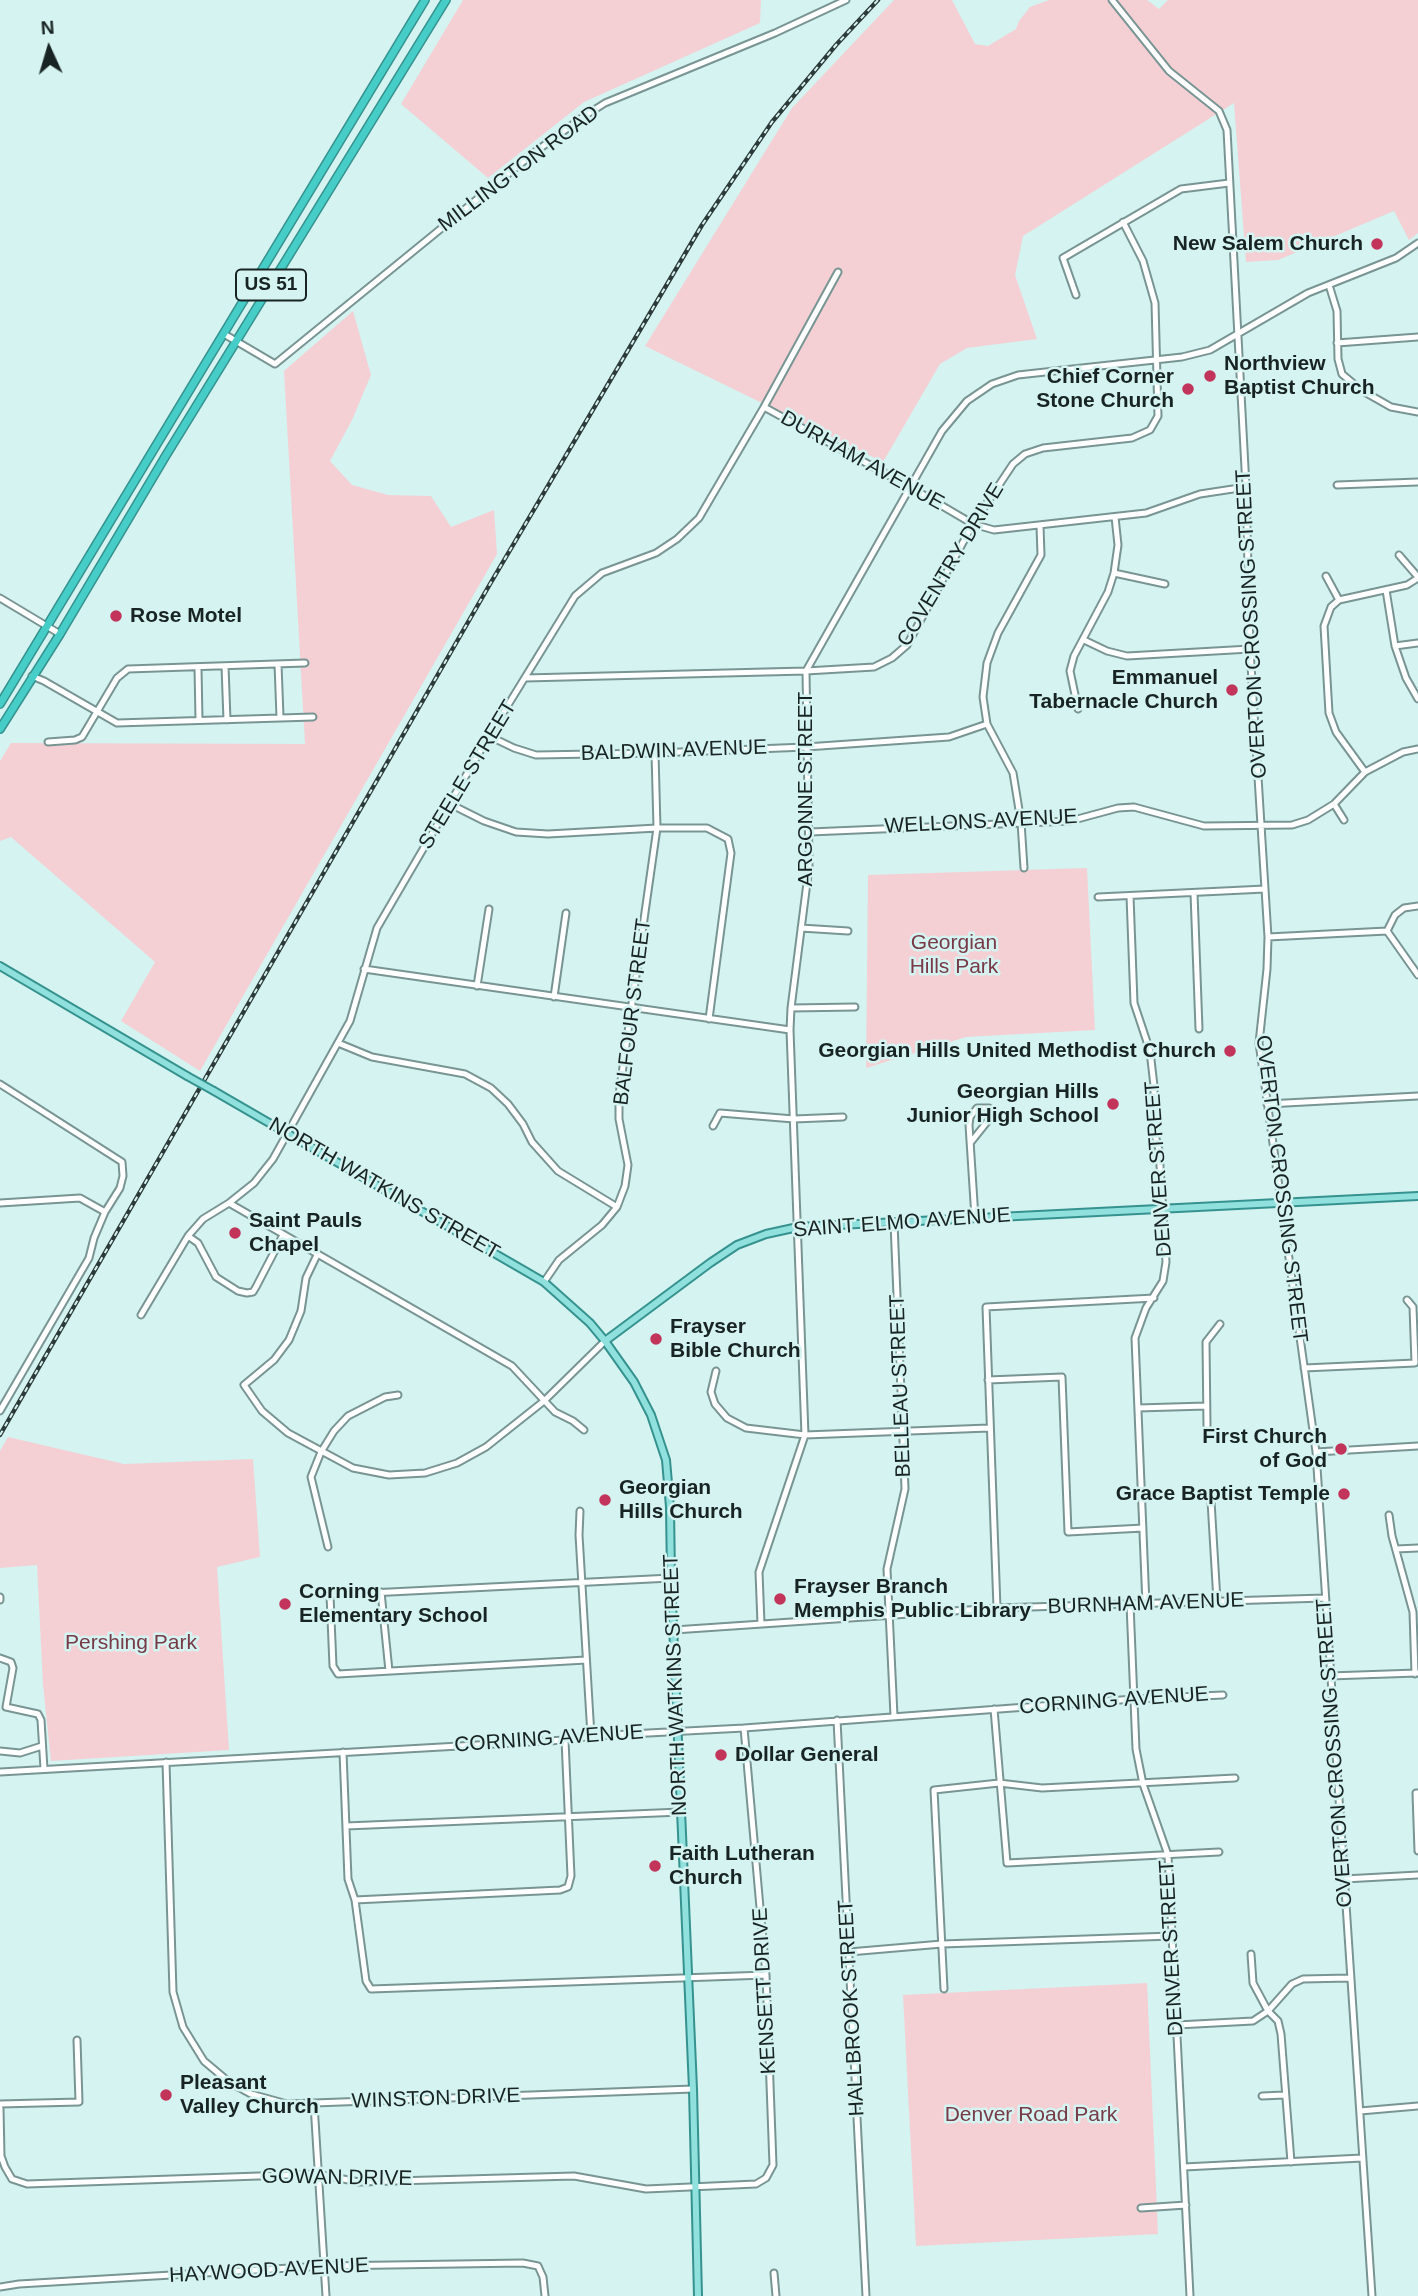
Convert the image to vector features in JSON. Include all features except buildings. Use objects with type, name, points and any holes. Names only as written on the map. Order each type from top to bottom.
[{"type":"highway","name":"US 51","points":[[0,704],[425,0]]},
{"type":"highway","name":"US 51","points":[[0,729],[446,0]]},
{"type":"highway","points":[[13,683],[24,689]]},
{"type":"main road","name":"NORTH WATKINS STREET","points":[[0,966],[544,1282],[590,1323],[634,1382],[651,1415],[666,1460],[670,1507],[693,2089],[698,2296]]},
{"type":"main road","name":"SAINT ELMO AVENUE","points":[[605,1342],[710,1262],[737,1245],[766,1234],[798,1227],[1418,1196]]},
{"type":"street","name":"MILLINGTON ROAD","points":[[223,334],[275,363],[526,160],[605,103],[787,28],[846,0]]},
{"type":"street","name":"OVERTON CROSSING STREET","points":[[1112,0],[1169,71],[1219,111],[1227,130],[1246,487],[1250,649],[1268,937],[1259,1031],[1266,1104],[1316,1452],[1372,2296]]},
{"type":"street","points":[[1076,295],[1063,258],[1181,189],[1229,183]]},
{"type":"street","name":"COVENTRY DRIVE","points":[[525,678],[806,671],[874,667],[892,659],[907,645],[973,524],[1013,464],[1025,454],[1043,447],[1132,438],[1150,430],[1158,416],[1154,303],[1143,261],[1123,222]]},
{"type":"street","name":"ARGONNE STREET","points":[[761,1623],[759,1572],[805,1435],[790,1008],[809,867],[806,671],[942,430],[967,401],[992,384],[1018,375],[1182,357],[1210,350],[1308,293],[1396,258],[1418,243]]},
{"type":"street","name":"STEELE STREET","points":[[141,1315],[188,1236],[203,1219],[254,1183],[273,1159],[350,1021],[377,928],[489,736],[575,596],[602,573],[656,553],[677,539],[699,518],[838,272]]},
{"type":"street","points":[[1329,285],[1337,311],[1338,359],[1342,374],[1391,407],[1418,412]]},
{"type":"street","points":[[1337,343],[1418,337]]},
{"type":"street","name":"DURHAM AVENUE","points":[[764,407],[973,524],[994,530],[1146,513],[1200,494],[1246,487]]},
{"type":"street","points":[[1337,485],[1418,482]]},
{"type":"street","points":[[1078,709],[1070,671],[1074,656],[1108,592],[1114,573],[1118,545],[1115,517]]},
{"type":"street","points":[[1024,868],[1021,822],[1013,773],[987,724],[983,697],[987,663],[998,633],[1041,555],[1040,526]]},
{"type":"street","points":[[1365,772],[1336,732],[1329,713],[1324,626],[1331,607],[1339,600],[1407,585],[1418,578],[1399,555]]},
{"type":"street","points":[[1114,573],[1165,584]]},
{"type":"street","points":[[1326,576],[1339,600]]},
{"type":"street","points":[[1387,590],[1395,646],[1406,678],[1418,699]]},
{"type":"street","points":[[0,598],[60,634]]},
{"type":"street","points":[[1084,640],[1107,652],[1127,656],[1250,649]]},
{"type":"street","points":[[1395,646],[1418,643]]},
{"type":"street","points":[[48,742],[82,737],[117,678],[128,669],[304,663]]},
{"type":"street","points":[[278,664],[280,717]]},
{"type":"street","points":[[225,666],[227,720]]},
{"type":"street","points":[[198,667],[199,720]]},
{"type":"street","points":[[32,676],[117,723],[313,717]]},
{"type":"street","name":"BALDWIN AVENUE","points":[[489,736],[536,755],[806,747],[949,737],[987,724]]},
{"type":"street","name":"WELLONS AVENUE","points":[[810,831],[1070,821],[1118,808],[1134,807],[1204,827],[1292,825],[1308,820],[1334,804],[1365,772],[1403,752],[1418,749]]},
{"type":"street","name":"BALFOUR STREET","points":[[544,1282],[559,1260],[603,1225],[617,1207],[625,1186],[628,1166],[619,1119],[619,1095],[657,828],[655,752]]},
{"type":"street","points":[[450,804],[484,821],[516,832],[548,834],[707,828],[728,839],[731,853],[709,1019]]},
{"type":"street","points":[[1334,804],[1344,820]]},
{"type":"street","points":[[1098,897],[1265,890]]},
{"type":"street","points":[[1194,893],[1199,1028]]},
{"type":"street","name":"DENVER STREET","points":[[1130,896],[1134,1003],[1151,1062],[1154,1086],[1154,1131],[1159,1150],[1166,1262],[1163,1281],[1146,1307],[1135,1338],[1146,1605]]},
{"type":"street","points":[[1387,931],[1395,915],[1404,908],[1418,906]]},
{"type":"street","points":[[477,986],[489,909]]},
{"type":"street","points":[[554,997],[566,913]]},
{"type":"street","points":[[801,928],[848,931]]},
{"type":"street","points":[[1268,937],[1387,931]]},
{"type":"street","points":[[1387,931],[1418,975]]},
{"type":"street","points":[[364,970],[790,1030]]},
{"type":"street","points":[[790,1008],[855,1007]]},
{"type":"street","points":[[338,1043],[372,1057],[465,1074],[491,1088],[508,1104],[532,1142],[558,1171],[617,1207]]},
{"type":"street","points":[[0,1084],[122,1162],[123,1176],[120,1188],[105,1212],[94,1238],[89,1258],[0,1411]]},
{"type":"street","points":[[1266,1104],[1418,1096]]},
{"type":"street","points":[[971,1142],[990,1117],[989,1108],[977,1108],[972,1112],[969,1125],[975,1218]]},
{"type":"street","points":[[713,1126],[720,1113],[794,1119],[843,1116]]},
{"type":"street","points":[[0,1203],[80,1198],[105,1212]]},
{"type":"street","points":[[229,1203],[512,1366],[558,1415],[573,1421],[584,1430]]},
{"type":"street","name":"BELLEAU STREET","points":[[894,1223],[905,1489],[887,1569],[894,1716]]},
{"type":"street","points":[[188,1236],[198,1243],[216,1277],[238,1291],[247,1293],[253,1292],[283,1235]]},
{"type":"street","name":"SAINT ELMO AVENUE","points":[[317,1255],[306,1278],[301,1311],[289,1340],[274,1360],[244,1385],[262,1411],[288,1433],[353,1468],[389,1475],[425,1473],[457,1463],[486,1447],[544,1401],[605,1342]]},
{"type":"street","points":[[997,1608],[986,1307],[1154,1298]]},
{"type":"street","points":[[1304,1368],[1415,1363],[1413,1307],[1408,1300]]},
{"type":"street","points":[[1207,1426],[1206,1342],[1220,1324]]},
{"type":"street","points":[[716,1371],[711,1392],[715,1404],[727,1418],[746,1427],[805,1435],[989,1428]]},
{"type":"street","points":[[988,1380],[1062,1377],[1068,1532],[1143,1528]]},
{"type":"street","points":[[328,1547],[311,1477],[321,1452],[334,1431],[348,1416],[385,1397],[398,1395]]},
{"type":"street","points":[[1138,1408],[1206,1406]]},
{"type":"street","points":[[1316,1452],[1418,1446]]},
{"type":"street","points":[[1211,1501],[1217,1601]]},
{"type":"street","points":[[580,1511],[579,1535],[591,1736]]},
{"type":"street","points":[[1329,1676],[1417,1673],[1415,1612],[1389,1515]]},
{"type":"street","points":[[1396,1549],[1418,1548]]},
{"type":"street","points":[[586,1660],[338,1674],[334,1666],[330,1595],[671,1578]]},
{"type":"street","points":[[381,1592],[388,1671]]},
{"type":"street","name":"BURNHAM AVENUE","points":[[674,1630],[997,1608],[1324,1598]]},
{"type":"street","name":"DENVER STREET","points":[[1130,1604],[1136,1749],[1143,1784],[1168,1855],[1190,2296]]},
{"type":"street","points":[[0,1658],[11,1662],[13,1668],[6,1707],[38,1714],[41,1720],[44,1769]]},
{"type":"street","name":"CORNING AVENUE","points":[[0,1772],[565,1740],[591,1736],[1223,1695]]},
{"type":"street","points":[[993,1709],[1007,1863],[1219,1852]]},
{"type":"street","name":"HALLBROOK STREET","points":[[837,1720],[866,2296]]},
{"type":"street","name":"KENSETT DRIVE","points":[[694,2188],[757,2184],[766,2178],[773,2165],[766,1975],[744,1728]]},
{"type":"street","points":[[355,1900],[560,1891],[568,1887],[571,1876],[565,1740]]},
{"type":"street","points":[[0,1751],[20,1753],[42,1746]]},
{"type":"street","points":[[343,1752],[348,1879],[355,1900],[366,1981],[371,1989],[766,1975]]},
{"type":"street","name":"WINSTON DRIVE","points":[[166,1762],[173,1992],[183,2027],[204,2061],[229,2082],[251,2094],[287,2104],[693,2089]]},
{"type":"street","points":[[944,1989],[934,1790],[999,1783],[1042,1788],[1235,1778]]},
{"type":"street","points":[[1417,1793],[1418,1851]]},
{"type":"street","points":[[346,1826],[681,1812]]},
{"type":"street","points":[[1344,1879],[1418,1875]]},
{"type":"street","points":[[849,1952],[942,1944],[1172,1936]]},
{"type":"street","points":[[1251,1954],[1252,1983],[1268,2011],[1278,2021],[1281,2034],[1291,2162]]},
{"type":"street","points":[[1177,2025],[1253,2021],[1268,2011],[1292,1984],[1303,1979],[1349,1978]]},
{"type":"street","points":[[0,2106],[79,2102],[77,2040]]},
{"type":"street","points":[[1262,2096],[1284,2095]]},
{"type":"street","points":[[314,2104],[326,2296]]},
{"type":"street","name":"GOWAN DRIVE","points":[[0,2106],[1,2156],[12,2179],[27,2184],[317,2174],[359,2182],[574,2176],[646,2189],[694,2188]]},
{"type":"street","points":[[1360,2111],[1418,2106]]},
{"type":"street","points":[[1184,2167],[1362,2158]]},
{"type":"street","points":[[1140,2208],[1186,2205]]},
{"type":"street","name":"HAYWOOD AVENUE","points":[[0,2287],[324,2266],[523,2263],[538,2266],[543,2277],[545,2296]]},
{"type":"street","points":[[774,2273],[776,2296]]},
{"type":"green space","points":[[463,0],[761,0],[760,23],[584,102],[488,178],[401,104]]},
{"type":"green space","points":[[894,0],[952,0],[975,44],[988,46],[1016,29],[1030,7],[1049,0],[1147,0],[1159,9],[1168,0],[1418,0],[1418,233],[1409,240],[1394,211],[1278,260],[1246,262],[1234,103],[1023,236],[1015,275],[1037,339],[967,348],[940,364],[883,462],[645,346],[792,108]]},
{"type":"green space","points":[[353,311],[371,375],[352,420],[330,461],[352,485],[388,495],[431,496],[451,527],[494,510],[497,554],[200,1071],[121,1021],[155,962],[11,837],[0,841],[0,761],[11,743],[305,744],[284,371]]},
{"type":"green space","name":"Georgian Hills Park","points":[[1087,868],[1095,1030],[966,1037],[866,1068],[868,875]]},
{"type":"green space","name":"Pershing Park","points":[[8,1437],[124,1464],[253,1459],[260,1557],[217,1567],[229,1750],[51,1761],[43,1685],[37,1565],[0,1568],[0,1451]]},
{"type":"green space","name":"Denver Road Park","points":[[1147,1983],[1158,2234],[916,2246],[903,1995]]},
{"type":"railway","points":[[0,1435],[490,584],[702,225],[772,122],[836,45],[878,0]]},
{"type":"place","name":"New Salem Church","points":[[1377,244]]},
{"type":"place","name":"Northview Baptist Church","points":[[1210,376]]},
{"type":"place","name":"Chief Corner Stone Church","points":[[1188,389]]},
{"type":"place","name":"Rose Motel","points":[[116,616]]},
{"type":"place","name":"Emmanuel Tabernacle Church","points":[[1232,690]]},
{"type":"place","name":"Georgian Hills United Methodist Church","points":[[1230,1051]]},
{"type":"place","name":"Georgian Hills Junior High School","points":[[1113,1104]]},
{"type":"place","name":"Saint Pauls Chapel","points":[[235,1233]]},
{"type":"place","name":"Frayser Bible Church","points":[[656,1339]]},
{"type":"place","name":"First Church of God","points":[[1341,1449]]},
{"type":"place","name":"Grace Baptist Temple","points":[[1344,1494]]},
{"type":"place","name":"Georgian Hills Church","points":[[605,1500]]},
{"type":"place","name":"Frayser Branch Memphis Public Library","points":[[780,1599]]},
{"type":"place","name":"Corning Elementary School","points":[[285,1604]]},
{"type":"place","name":"Dollar General","points":[[721,1755]]},
{"type":"place","name":"Faith Lutheran Church","points":[[655,1866]]},
{"type":"place","name":"Pleasant Valley Church","points":[[166,2095]]}]
